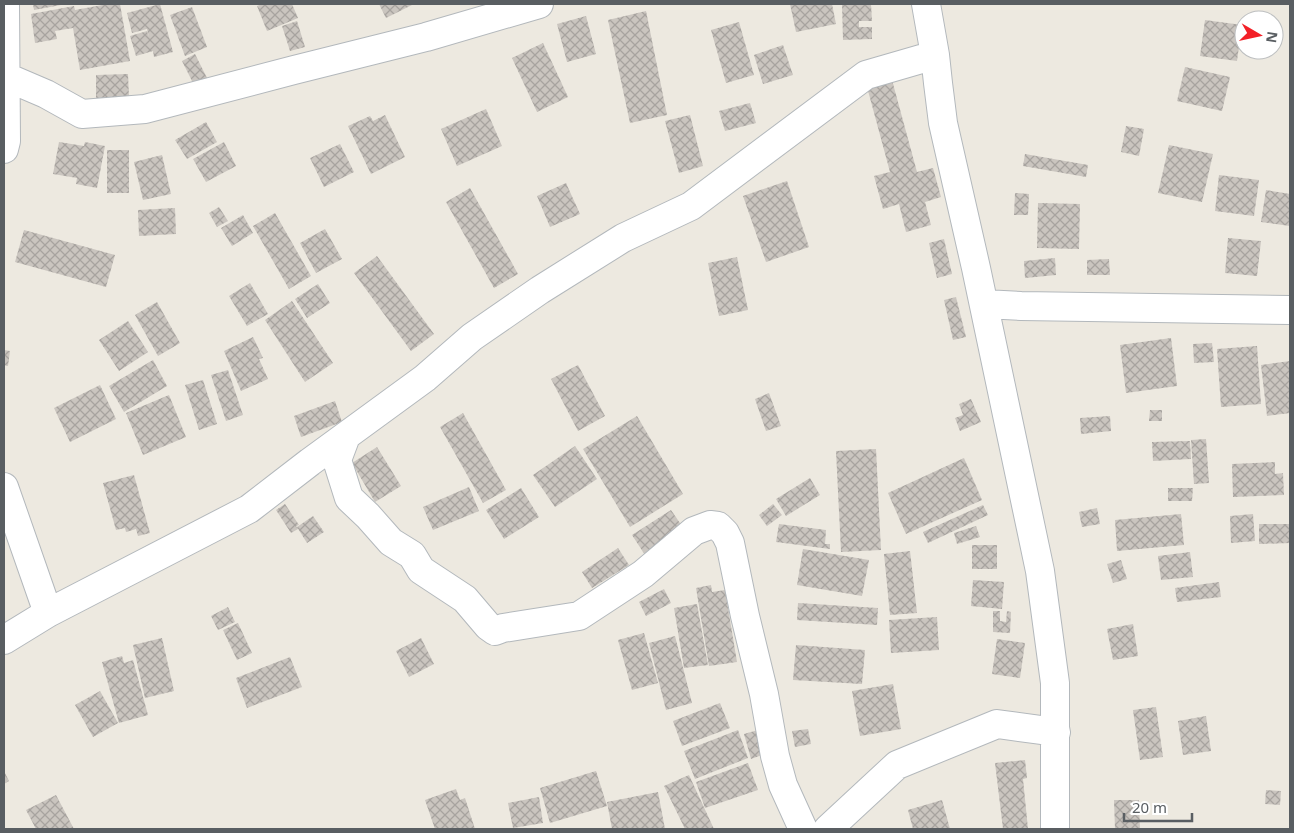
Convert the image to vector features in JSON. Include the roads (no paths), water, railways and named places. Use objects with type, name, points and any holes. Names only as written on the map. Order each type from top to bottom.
[{"type":"street","points":[[4,149],[6,141],[5,4]]},
{"type":"street","points":[[5,76],[46,94],[82,114],[145,109],[426,37],[539,4]]},
{"type":"street","points":[[926,4],[935,55],[943,123],[984,304],[1040,571],[1055,683],[1055,829]]},
{"type":"street","points":[[4,640],[48,613],[249,509],[425,378],[480,332],[540,290],[623,238],[692,206],[866,75],[935,55]]},
{"type":"street","points":[[984,304],[1290,310]]},
{"type":"street","points":[[346,436],[336,460],[349,498],[392,542],[412,556],[421,570],[465,599],[488,626],[496,630],[579,616],[643,574],[694,531],[710,525],[718,526],[725,532],[730,543],[744,616],[764,694],[783,785],[803,829]]},
{"type":"street","points":[[4,487],[48,613]]},
{"type":"street","points":[[828,829],[897,765],[997,724],[1056,732]]}]
